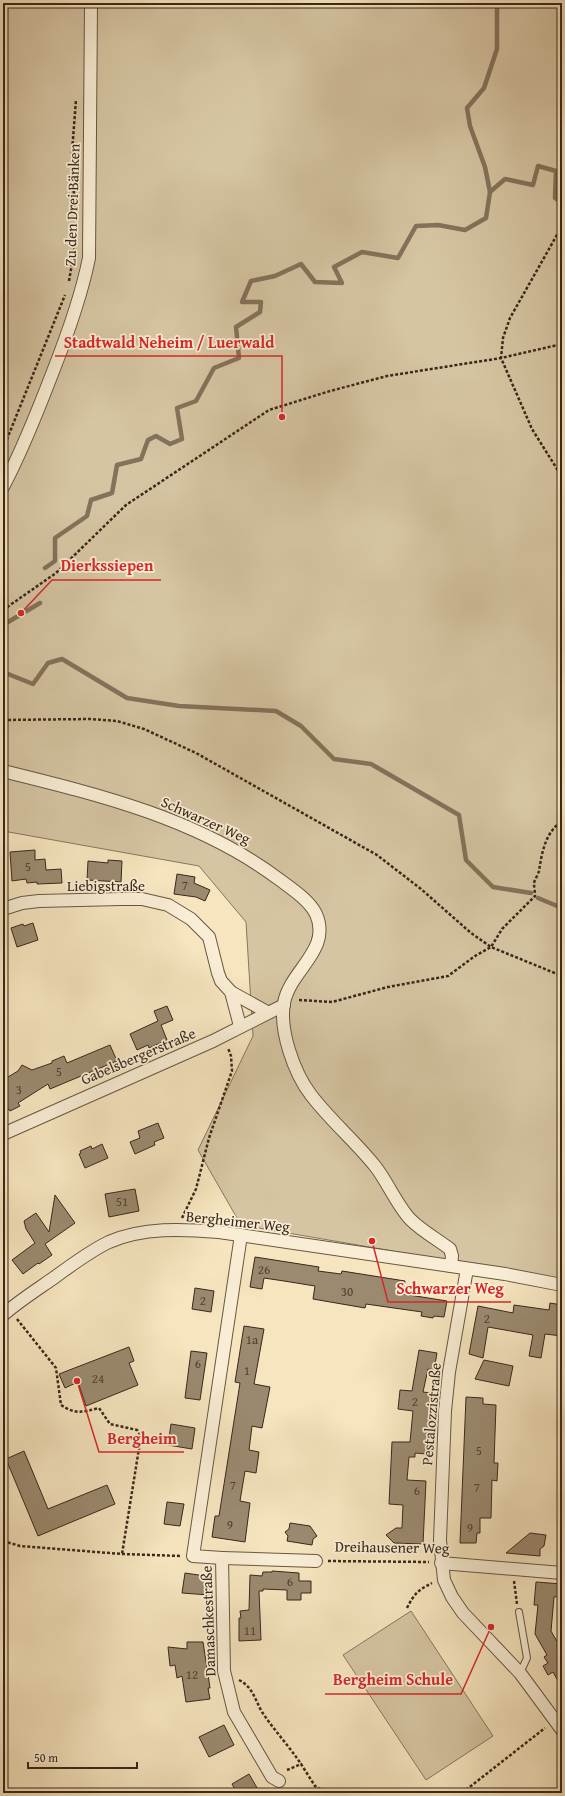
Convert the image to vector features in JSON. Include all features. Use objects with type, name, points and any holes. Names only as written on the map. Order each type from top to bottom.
[{"type":"street","name":"Zu den Drei Bänken","points":[[3,487],[30,430],[72,321],[83,287],[89,258],[91,3]]},
{"type":"street","name":"Schwarzer Weg","points":[[3,771],[111,799],[165,818],[206,835],[239,852],[286,884],[313,909],[318,922],[320,935],[313,954],[293,982],[284,1002],[282,1018],[289,1048],[296,1068],[310,1094],[376,1166],[410,1219],[450,1249],[452,1256],[451,1266]]},
{"type":"street","name":"Liebigstraße","points":[[3,909],[22,903],[39,901],[142,900],[168,905],[191,919],[209,937],[221,981],[231,992],[268,1012]]},
{"type":"street","name":"Liebigstraße","points":[[231,992],[240,1026]]},
{"type":"street","name":"Gabelsbergerstraße","points":[[3,1134],[213,1041],[284,1002]]},
{"type":"street","name":"Bergheimer Weg","points":[[6,1312],[92,1251],[110,1242],[142,1232],[192,1230],[241,1235],[467,1269]]},
{"type":"street","name":"Damaschkestraße","points":[[241,1235],[195,1532],[193,1556],[222,1558],[224,1671],[234,1712],[275,1779]]},
{"type":"street","points":[[467,1269],[562,1285]]},
{"type":"street","name":"Pestalozzistraße","points":[[467,1269],[449,1372],[445,1411],[440,1540],[441,1563],[444,1580],[452,1597],[463,1612],[520,1673],[559,1725]]},
{"type":"street","name":"Dreihausener Weg","points":[[222,1558],[316,1561]]},
{"type":"street","name":"Dreihausener Weg","points":[[441,1563],[562,1573]]},
{"type":"lane","points":[[519,1612],[527,1658],[520,1673]]},
{"type":"path","points":[[75,226],[72,152],[76,98]]},
{"type":"path","points":[[562,226],[510,318],[503,338],[501,358],[532,429],[562,477]]},
{"type":"path","points":[[3,448],[68,288],[76,241]]},
{"type":"path","points":[[3,610],[56,573],[126,505],[269,410],[330,391],[387,376],[501,358],[562,344]]},
{"type":"path","points":[[3,720],[105,720],[144,729],[172,741],[377,855],[421,889],[471,933],[491,947],[562,976]]},
{"type":"path","points":[[284,1002],[332,1002],[388,987],[448,976],[475,956],[491,947],[502,929],[535,896],[534,882],[539,873],[540,861],[546,840],[556,825],[562,821]]},
{"type":"path","points":[[177,1230],[196,1189],[210,1138],[232,1071],[231,1056],[227,1045]]},
{"type":"path","points":[[6,1312],[56,1368],[61,1405],[70,1411],[82,1413],[100,1408],[110,1424],[137,1430],[141,1436],[122,1554]]},
{"type":"path","points":[[3,1541],[20,1546],[122,1554],[193,1556]]},
{"type":"path","name":"Dreihausener Weg","points":[[316,1561],[441,1563]]},
{"type":"path","points":[[512,1569],[519,1612]]},
{"type":"path","points":[[407,1608],[413,1596],[422,1588],[433,1582],[444,1580]]},
{"type":"path","points":[[224,1671],[245,1683],[256,1696],[262,1711],[301,1764],[315,1786],[328,1793]]},
{"type":"path","points":[[462,1793],[559,1725]]},
{"type":"path","points":[[275,1779],[301,1764]]},
{"type":"shaded area","points":[[3,3],[562,3],[562,1280],[241,1225],[198,1150],[253,1036],[246,922],[199,866],[3,831]]},
{"type":"shaded area","points":[[411,1611],[493,1736],[426,1780],[343,1655]]},
{"type":"building","points":[[35,850],[35,860],[45,859],[46,870],[61,869],[62,883],[27,883],[26,879],[12,881],[10,852]]},
{"type":"building","points":[[108,860],[122,861],[121,882],[87,880],[88,861],[108,863]]},
{"type":"building","points":[[177,874],[195,877],[194,883],[210,890],[205,901],[196,897],[174,894]]},
{"type":"building","points":[[33,923],[38,940],[17,947],[11,928],[23,924],[24,926]]},
{"type":"building","points":[[167,1006],[173,1020],[161,1025],[167,1040],[149,1048],[148,1045],[137,1050],[130,1034],[158,1021],[154,1011]]},
{"type":"building","points":[[110,1045],[117,1061],[50,1089],[48,1084],[18,1103],[20,1106],[10,1111],[9,1109],[3,1112],[3,1080],[18,1071],[22,1065],[32,1070],[52,1063],[52,1061],[64,1056],[67,1063]]},
{"type":"building","points":[[158,1123],[164,1138],[154,1142],[155,1145],[135,1154],[130,1142],[140,1138],[138,1131]]},
{"type":"building","points":[[102,1144],[108,1158],[85,1168],[79,1154],[81,1153],[80,1151],[91,1146],[92,1149]]},
{"type":"building","points":[[135,1189],[139,1211],[109,1217],[105,1194]]},
{"type":"building","points":[[55,1195],[75,1223],[45,1244],[52,1255],[23,1274],[12,1260],[35,1243],[26,1229],[24,1221],[36,1213],[49,1232]]},
{"type":"building","points":[[255,1257],[319,1267],[318,1271],[341,1274],[342,1271],[405,1281],[403,1294],[447,1301],[444,1317],[434,1316],[433,1318],[421,1316],[422,1312],[366,1304],[365,1308],[313,1299],[315,1286],[284,1281],[264,1278],[262,1289],[250,1287]]},
{"type":"building","points":[[195,1288],[214,1291],[211,1312],[192,1309]]},
{"type":"building","points":[[550,1303],[562,1305],[562,1336],[545,1334],[541,1358],[529,1356],[533,1335],[488,1327],[483,1358],[469,1354],[478,1306],[513,1313],[514,1305],[549,1310]]},
{"type":"building","points":[[244,1326],[264,1329],[254,1384],[270,1387],[262,1428],[252,1426],[249,1450],[259,1452],[256,1473],[245,1471],[240,1501],[250,1503],[245,1542],[212,1537],[215,1516],[219,1516],[240,1383],[235,1382]]},
{"type":"building","points":[[129,1347],[134,1361],[129,1363],[138,1385],[86,1406],[78,1382],[65,1388],[59,1374]]},
{"type":"building","points":[[419,1350],[437,1353],[434,1370],[428,1369],[423,1392],[431,1393],[427,1454],[415,1453],[415,1457],[409,1457],[407,1480],[426,1481],[423,1544],[394,1543],[386,1535],[396,1528],[402,1528],[403,1505],[389,1504],[392,1442],[410,1442],[413,1411],[398,1409],[400,1390],[412,1391]]},
{"type":"building","points":[[191,1351],[207,1353],[200,1400],[185,1398]]},
{"type":"building","points":[[484,1360],[513,1366],[509,1386],[475,1379]]},
{"type":"building","points":[[466,1397],[483,1398],[483,1404],[496,1405],[494,1463],[498,1463],[497,1481],[492,1480],[491,1518],[480,1518],[480,1533],[477,1533],[476,1543],[460,1543]]},
{"type":"building","points":[[171,1424],[195,1428],[192,1449],[168,1445]]},
{"type":"building","points":[[24,1451],[48,1509],[107,1485],[115,1504],[38,1536],[6,1459]]},
{"type":"building","points":[[167,1502],[184,1504],[180,1526],[164,1524]]},
{"type":"building","points":[[290,1523],[310,1526],[317,1536],[313,1539],[312,1545],[287,1541],[288,1536],[285,1532],[289,1529]]},
{"type":"building","points":[[530,1533],[546,1535],[544,1546],[540,1549],[540,1556],[506,1553]]},
{"type":"building","points":[[272,1571],[299,1573],[299,1581],[311,1581],[311,1593],[301,1593],[301,1600],[287,1600],[287,1590],[263,1589],[263,1591],[259,1591],[261,1640],[239,1641],[239,1618],[241,1618],[240,1611],[249,1610],[250,1575],[262,1576],[263,1572]]},
{"type":"building","points":[[185,1573],[212,1577],[209,1595],[182,1593]]},
{"type":"building","points":[[536,1582],[562,1584],[562,1596],[554,1597],[551,1631],[559,1645],[557,1646],[562,1655],[562,1688],[553,1672],[548,1675],[543,1666],[548,1663],[544,1657],[547,1655],[535,1634],[538,1605],[534,1605]]},
{"type":"building","points":[[187,1642],[203,1642],[210,1688],[208,1688],[210,1699],[186,1702],[182,1676],[177,1678],[175,1665],[170,1666],[168,1647],[187,1649]]},
{"type":"building","points":[[224,1725],[234,1745],[209,1757],[199,1737]]},
{"type":"building","points":[[249,1774],[260,1793],[237,1793],[232,1784]]},
{"type":"waterway","points":[[490,192],[485,167],[470,126],[467,108],[484,88],[497,49],[497,3]]},
{"type":"waterway","points":[[45,568],[55,561],[55,538],[87,516],[91,500],[112,493],[117,465],[141,459],[148,440],[156,436],[170,444],[182,439],[177,408],[196,401],[214,368],[239,358],[236,327],[260,312],[261,302],[242,302],[251,281],[275,276],[301,264],[315,282],[342,283],[334,267],[362,252],[398,258],[416,226],[438,225],[465,230],[486,218],[490,192],[505,179],[533,185],[538,166],[556,171],[555,198],[562,203]]},
{"type":"waterway","points":[[3,625],[40,603]]},
{"type":"waterway","points":[[3,672],[33,684],[48,663],[62,659],[127,698],[179,706],[276,711],[301,726],[334,759],[371,764],[459,815],[466,860],[493,887],[531,893]]},
{"type":"waterway","points":[[538,898],[562,908]]},
{"type":"place","name":"Stadtwald Neheim / Luerwald","points":[[282,417]]},
{"type":"place","name":"Dierkssiepen","points":[[21,613]]},
{"type":"place","name":"Schwarzer Weg","points":[[372,1241]]},
{"type":"place","name":"Bergheim","points":[[77,1381]]},
{"type":"place","name":"Bergheim Schule","points":[[491,1627]]}]
